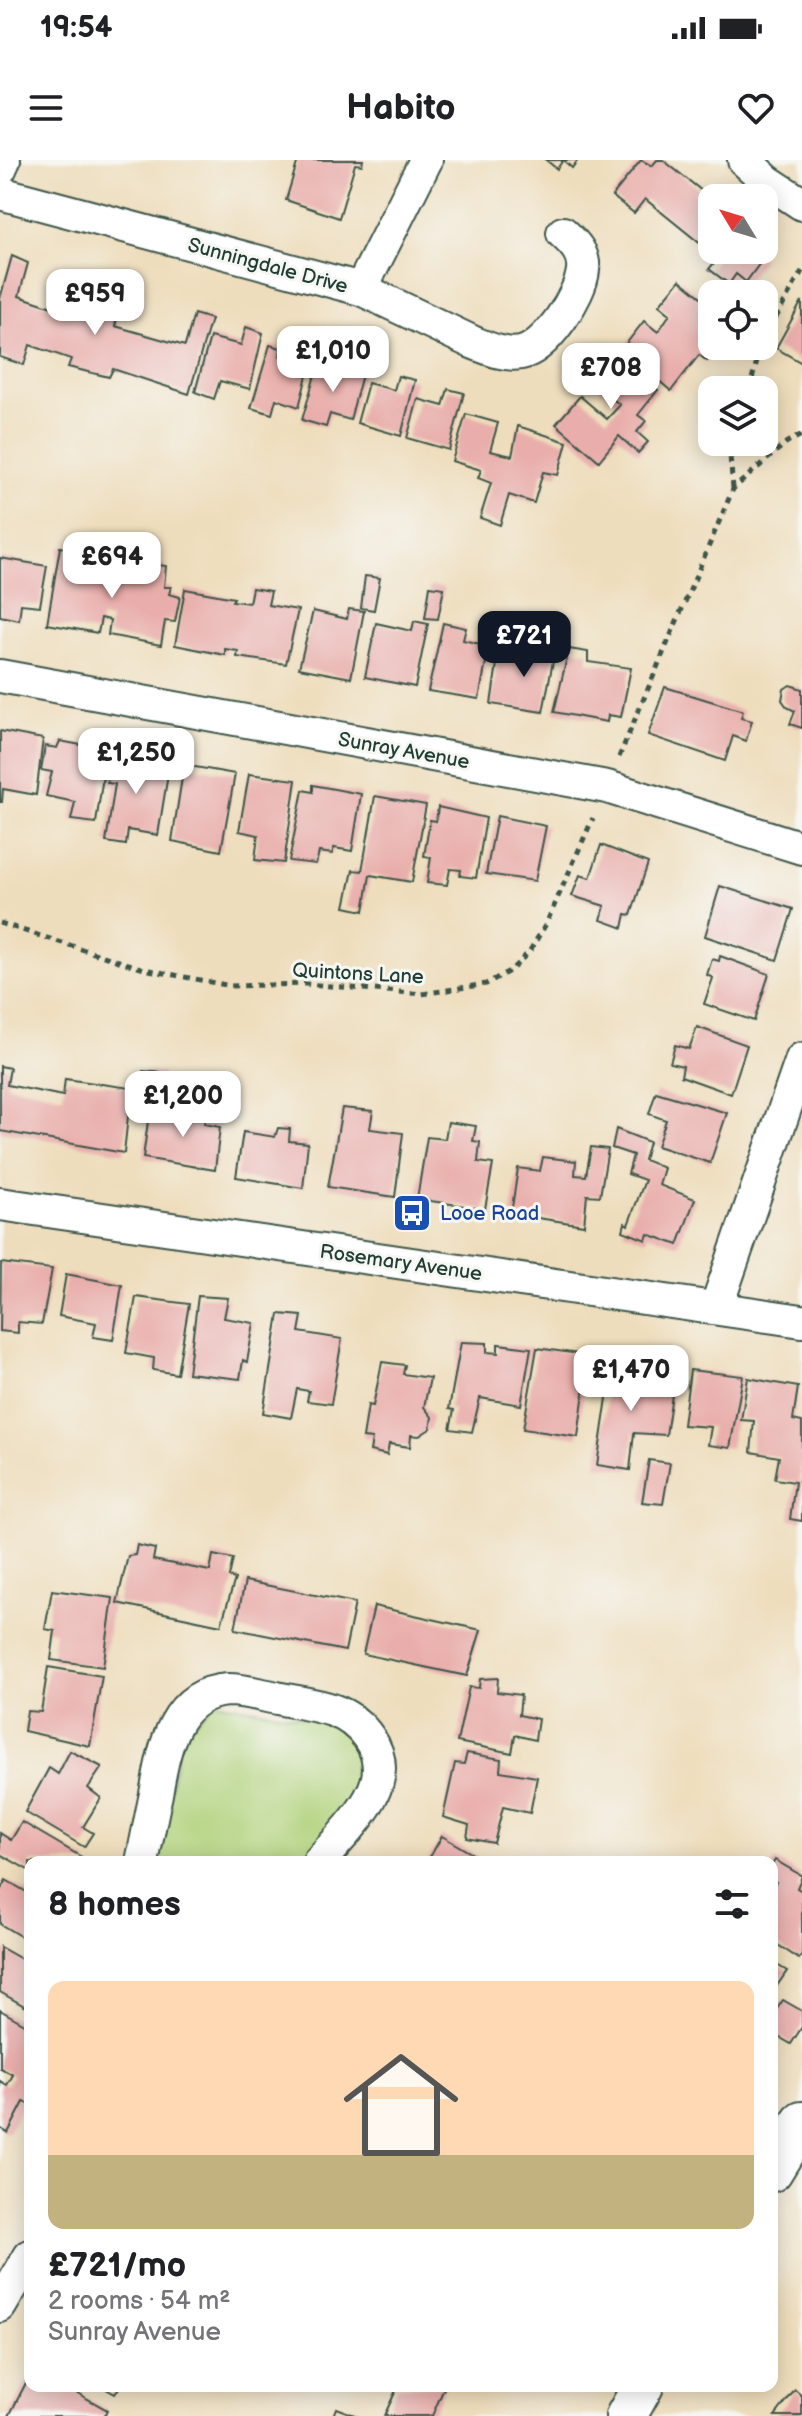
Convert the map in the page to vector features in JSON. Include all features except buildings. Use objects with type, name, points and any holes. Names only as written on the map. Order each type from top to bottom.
[{"type":"street","points":[[0,169],[4,160]]},
{"type":"street","points":[[361,289],[426,160]]},
{"type":"street","points":[[744,160],[767,181],[802,204]]},
{"type":"street","name":"Sunningdale Drive","points":[[0,193],[361,289],[489,349],[512,354],[523,353],[543,340],[579,287],[584,269],[581,253],[563,233]]},
{"type":"street","name":"Sunray Avenue","points":[[0,676],[607,787],[802,848]]},
{"type":"street","points":[[716,1308],[802,1059]]},
{"type":"street","name":"Rosemary Avenue","points":[[0,1204],[802,1321]]},
{"type":"street","points":[[143,1856],[161,1769],[177,1721],[197,1699],[212,1691],[228,1690],[329,1709],[347,1717],[364,1731],[376,1749],[379,1770],[372,1793],[324,1856]]},
{"type":"street","points":[[778,2161],[802,2122]]},
{"type":"street","points":[[0,2306],[24,2266]]},
{"type":"street","points":[[626,2416],[640,2392]]},
{"type":"path","points":[[778,314],[802,271]]},
{"type":"path","points":[[733,489],[787,442],[802,435]]},
{"type":"path","points":[[730,456],[733,489]]},
{"type":"path","name":"Quintons Lane","points":[[0,923],[144,969],[231,986],[306,984],[422,994],[486,984],[511,970],[529,952],[546,924],[733,489]]},
{"type":"green space","points":[[215,1702],[331,1722],[362,1751],[366,1783],[310,1856],[156,1856],[181,1735]]},
{"type":"place","name":"Looe Road","points":[[412,1213]]}]
